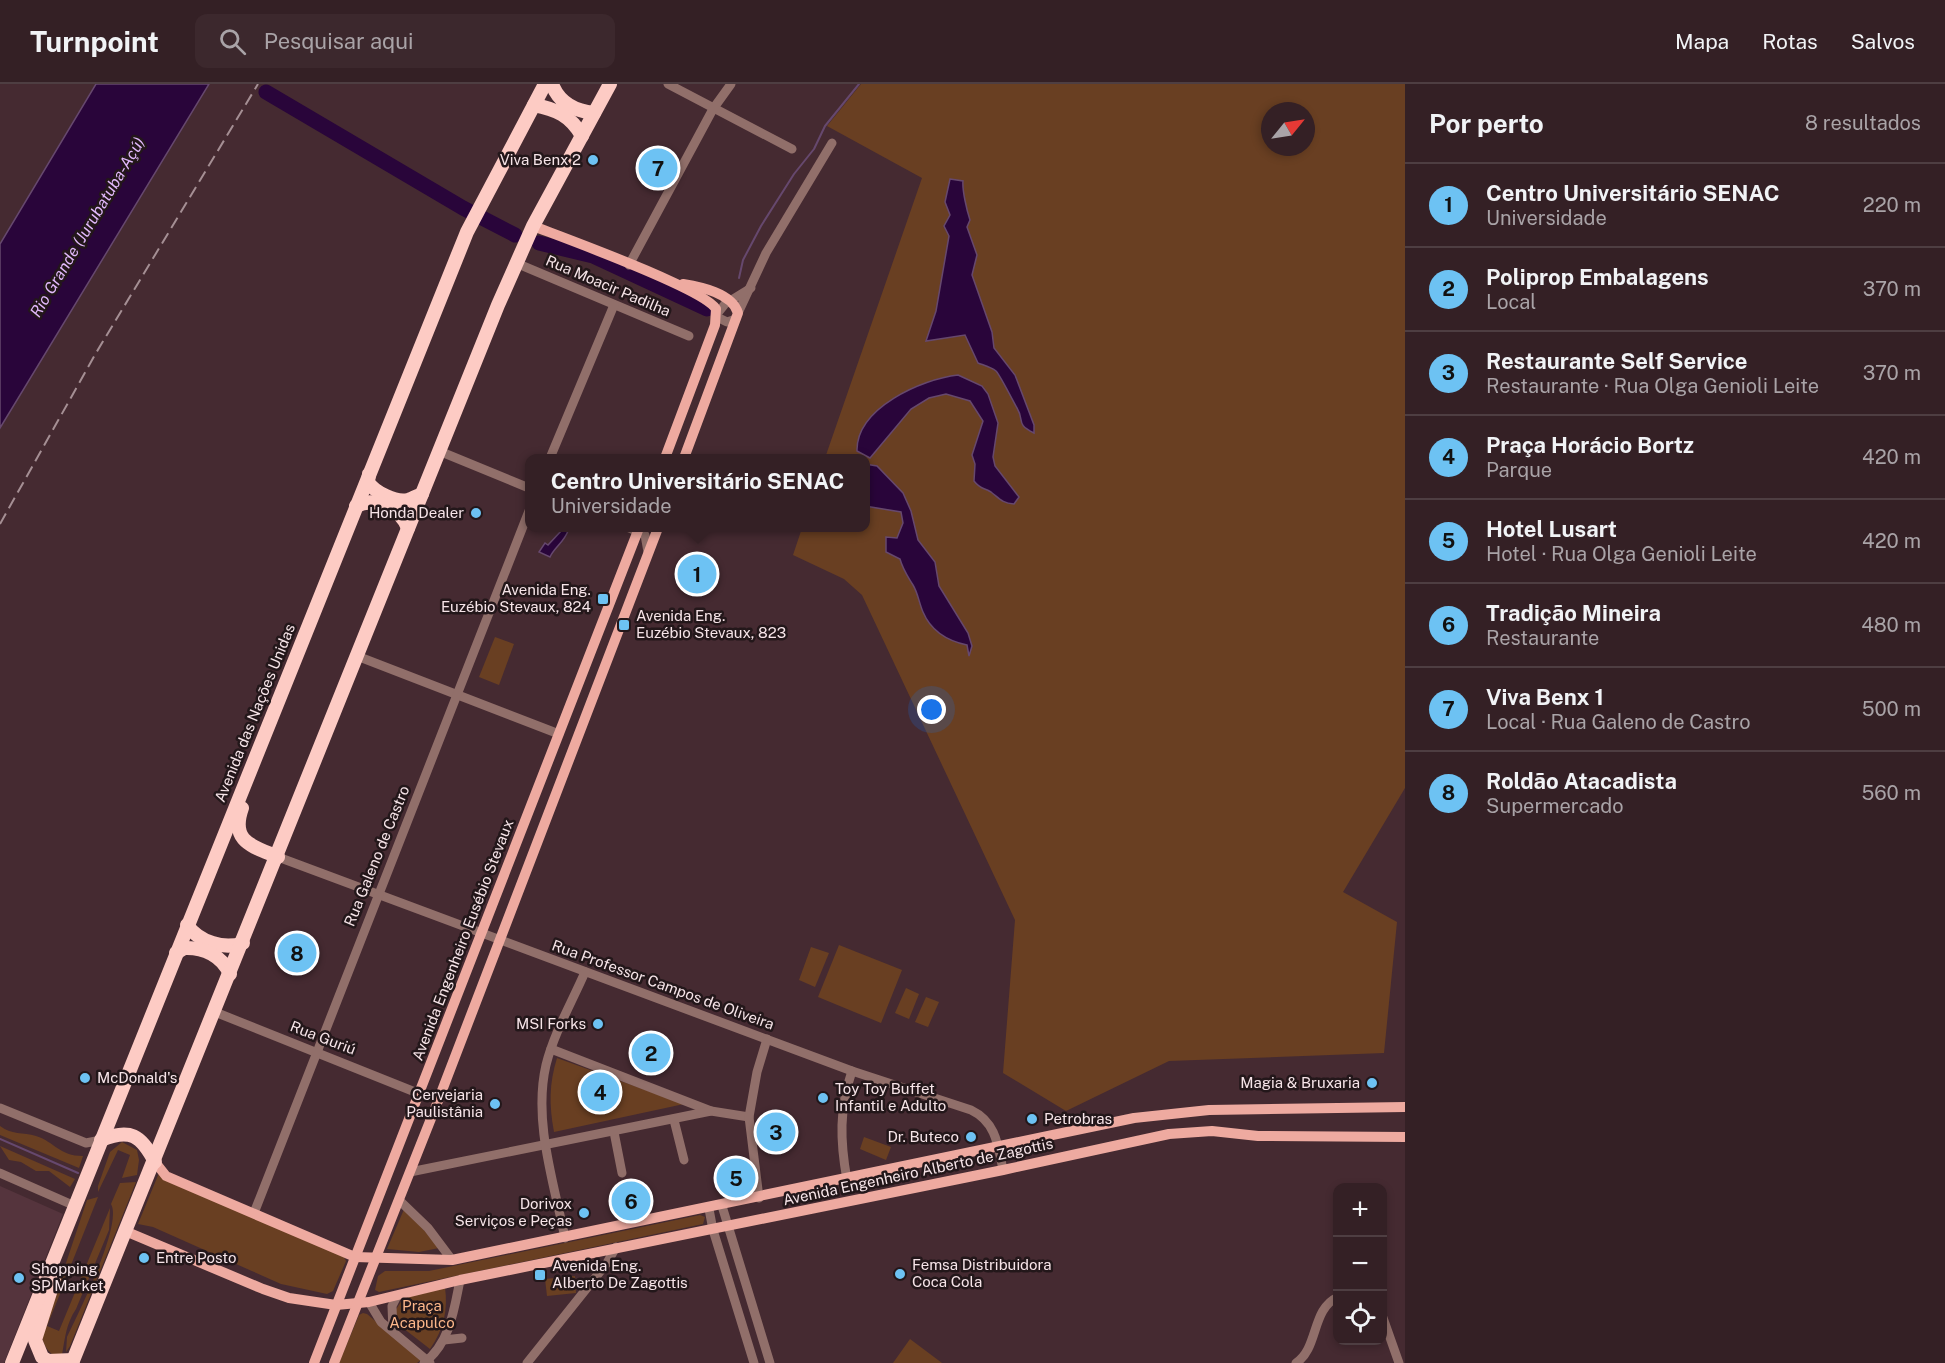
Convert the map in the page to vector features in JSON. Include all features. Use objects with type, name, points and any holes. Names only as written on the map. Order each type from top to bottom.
[{"type":"highway","name":"Avenida das Nações Unidas","points":[[12,1363],[467,232],[545,84]]},
{"type":"highway","points":[[552,84],[562,101],[575,108],[594,112]]},
{"type":"highway","points":[[63,1236],[64,1250],[35,1340],[42,1357],[48,1361],[73,1362],[518,258],[610,84]]},
{"type":"highway","points":[[534,105],[547,107],[569,118],[582,136]]},
{"type":"highway","points":[[369,474],[368,482],[372,488],[399,500],[408,500],[422,494]]},
{"type":"highway","points":[[356,506],[369,502],[383,506],[402,515],[408,528]]},
{"type":"highway","points":[[256,755],[257,764],[239,816],[238,830],[247,845],[278,857]]},
{"type":"highway","points":[[187,925],[198,936],[226,947],[243,943]]},
{"type":"highway","points":[[176,953],[184,948],[206,951],[220,958],[230,974]]},
{"type":"highway","points":[[100,1140],[116,1134],[129,1134],[142,1142],[155,1162]]},
{"type":"main road","name":"Rua Moacir Padilha","points":[[531,230],[671,282]]},
{"type":"main road","points":[[671,282],[695,286],[730,300],[735,305],[737,316],[686,454]]},
{"type":"main road","points":[[667,454],[717,315],[713,305],[671,282]]},
{"type":"main road","name":"Avenida Engenheiro Eusébio Stevaux","points":[[314,1363],[420,1094],[635,532]]},
{"type":"main road","points":[[334,1362],[433,1114],[656,532]]},
{"type":"main road","points":[[511,858],[510,870],[521,886]]},
{"type":"main road","points":[[420,1094],[428,1100],[433,1114]]},
{"type":"main road","name":"Avenida Engenheiro Alberto de Zagottis","points":[[155,1162],[166,1176],[355,1257],[373,1260],[452,1260],[709,1209],[1134,1118],[1185,1111],[1405,1107]]},
{"type":"main road","name":"Avenida Engenheiro Alberto de Zagottis","points":[[125,1230],[263,1289],[289,1298],[336,1305],[369,1302],[616,1247],[728,1227],[1187,1132],[1405,1137]]},
{"type":"main road","points":[[321,1346],[331,1351],[334,1362]]},
{"type":"street","points":[[668,84],[792,149]]},
{"type":"street","points":[[629,265],[713,109],[731,84]]},
{"type":"street","points":[[751,288],[730,300],[717,315],[727,322],[737,316],[751,288],[766,253],[832,143]]},
{"type":"street","name":"Rua Moacir Padilha","points":[[518,258],[614,305],[688,336]]},
{"type":"street","points":[[552,454],[614,305]]},
{"type":"street","points":[[439,450],[525,486]]},
{"type":"street","name":"Rua Galeno de Castro","points":[[254,1213],[316,1051],[459,695],[525,522]]},
{"type":"street","points":[[639,532],[647,539],[648,552]]},
{"type":"street","points":[[357,656],[559,734]]},
{"type":"street","name":"Rua Professor Campos de Oliveira","points":[[278,857],[852,1071],[931,1095],[982,1115],[994,1130],[1003,1170]]},
{"type":"street","points":[[565,1238],[546,1144],[542,1086],[551,1049],[585,972]]},
{"type":"street","name":"Rua Guriú","points":[[215,1012],[420,1094]]},
{"type":"street","points":[[759,1198],[749,1117],[757,1072],[767,1039]]},
{"type":"street","points":[[551,1049],[711,1111],[749,1117]]},
{"type":"street","points":[[847,1180],[841,1146],[841,1113],[852,1071]]},
{"type":"street","points":[[0,1108],[86,1143],[100,1140]]},
{"type":"street","points":[[410,1172],[711,1111]]},
{"type":"street","points":[[674,1119],[684,1160]]},
{"type":"street","points":[[614,1132],[622,1173]]},
{"type":"street","points":[[0,1173],[75,1206]]},
{"type":"street","points":[[399,1200],[428,1228],[452,1260]]},
{"type":"street","points":[[722,1206],[770,1363]]},
{"type":"street","points":[[709,1209],[713,1230],[754,1363]]},
{"type":"street","points":[[527,1363],[608,1263],[616,1247]]},
{"type":"street","points":[[723,1262],[732,1256],[738,1260]]},
{"type":"street","points":[[369,1302],[375,1315],[428,1362],[444,1340],[460,1280]]},
{"type":"street","points":[[393,1331],[392,1312],[397,1296]]},
{"type":"street","points":[[1296,1363],[1305,1356],[1327,1305],[1333,1301]]},
{"type":"street","points":[[1387,1327],[1399,1363]]},
{"type":"street","points":[[444,1340],[462,1338]]},
{"type":"shaded area","name":"Shopping SP Market","points":[[0,1186],[63,1214],[4,1363],[0,1363]]},
{"type":"green space","points":[[861,84],[1405,84],[1405,788],[1343,892],[1397,922],[1384,1053],[1169,1061],[1066,1111],[1003,1073],[1015,920],[862,595],[844,579],[793,555],[801,532],[870,532],[870,454],[826,454],[922,178],[827,126]]},
{"type":"green space","points":[[495,637],[514,644],[499,685],[479,677]]},
{"type":"green space","points":[[839,945],[902,970],[881,1023],[818,997]]},
{"type":"green space","points":[[811,947],[829,953],[815,987],[799,980]]},
{"type":"green space","points":[[906,988],[919,994],[909,1019],[895,1013]]},
{"type":"green space","points":[[926,997],[939,1002],[928,1027],[915,1022]]},
{"type":"green space","points":[[557,1058],[684,1104],[554,1132],[551,1095],[552,1077]]},
{"type":"green space","points":[[0,1126],[8,1131],[42,1139],[68,1154],[83,1156],[79,1168],[0,1135]]},
{"type":"green space","points":[[864,1137],[891,1147],[886,1160],[860,1149]]},
{"type":"green space","points":[[122,1142],[137,1150],[139,1160],[137,1175],[122,1178],[130,1155],[118,1150],[98,1192],[110,1152]]},
{"type":"green space","points":[[0,1146],[75,1179],[70,1187],[49,1171],[36,1171],[21,1162],[9,1160]]},
{"type":"green space","points":[[159,1173],[343,1255],[346,1261],[333,1291],[327,1294],[281,1284],[153,1227],[138,1224]]},
{"type":"green space","points":[[136,1182],[66,1352],[67,1337],[98,1269],[111,1230],[113,1215],[111,1204],[120,1183]]},
{"type":"green space","points":[[98,1197],[71,1265],[68,1266],[66,1263],[87,1200]]},
{"type":"green space","points":[[405,1207],[439,1248],[419,1252],[387,1249]]},
{"type":"green space","points":[[110,1208],[109,1230],[70,1320],[62,1355],[55,1356],[47,1348],[42,1338],[44,1315],[48,1303],[63,1270],[66,1279],[47,1326],[59,1331]]},
{"type":"green space","points":[[700,1215],[705,1217],[703,1224],[379,1292],[375,1290],[378,1276],[385,1271],[429,1271]]},
{"type":"green space","points":[[575,1276],[576,1293],[547,1296],[545,1279]]},
{"type":"green space","name":"Praça Acapulco","points":[[445,1287],[444,1319],[439,1334],[430,1349],[403,1328],[395,1311],[404,1297]]},
{"type":"green space","name":"Praça Acapulco","points":[[363,1313],[421,1360],[417,1363],[339,1363],[359,1315]]},
{"type":"green space","points":[[910,1339],[942,1363],[893,1363]]},
{"type":"water","name":"Rio Grande (Jurubatuba-Açú)","points":[[96,84],[209,84],[0,428],[0,244]]},
{"type":"water","points":[[950,179],[963,181],[970,220],[967,227],[977,255],[972,275],[992,332],[994,348],[1015,375],[1034,425],[1034,433],[1022,425],[1019,412],[996,371],[978,363],[965,335],[926,341],[936,311],[949,236],[944,226],[950,215],[945,202]]},
{"type":"water","points":[[958,375],[982,386],[988,394],[998,423],[993,457],[995,466],[1019,497],[1014,504],[1001,500],[974,481],[975,464],[972,455],[983,421],[970,401],[946,394],[929,398],[911,409],[870,458],[870,454],[857,451],[860,436],[867,422],[879,409],[910,389]]},
{"type":"water","points":[[870,465],[877,466],[903,493],[911,511],[918,540],[935,562],[939,586],[968,633],[972,646],[969,656],[967,645],[947,638],[935,630],[926,619],[916,591],[900,559],[886,552],[886,537],[897,538],[903,523],[901,512],[870,507]]},
{"type":"water","points":[[560,532],[568,532],[550,557],[539,552],[545,543],[548,545]]},
{"type":"waterway","points":[[739,278],[743,260],[761,226],[794,174],[814,149],[825,126],[859,84]]},
{"type":"waterway","points":[[266,92],[463,208],[515,235]]},
{"type":"waterway","points":[[539,243],[593,256],[707,309]]},
{"type":"waterway","points":[[0,1139],[78,1173]]},
{"type":"railway","points":[[0,524],[96,353],[258,84]]},
{"type":"place","name":"Viva Benx 2","points":[[593,160]]},
{"type":"place","name":"Viva Benx 1","points":[[658,168]]},
{"type":"place","name":"Honda Dealer","points":[[476,513]]},
{"type":"place","name":"Centro Universitário SENAC","points":[[697,574]]},
{"type":"place","name":"Avenida Eng. Euzébio Stevaux, 824","points":[[603,599]]},
{"type":"place","name":"Avenida Eng. Euzébio Stevaux, 823","points":[[624,625]]},
{"type":"place","name":"Roldão Atacadista","points":[[297,953]]},
{"type":"place","name":"MSI Forks","points":[[598,1024]]},
{"type":"place","name":"Poliprop Embalagens","points":[[651,1053]]},
{"type":"place","name":"McDonald's","points":[[85,1078]]},
{"type":"place","name":"Magia & Bruxaria","points":[[1372,1083]]},
{"type":"place","name":"Praça Horácio Bortz","points":[[600,1092]]},
{"type":"place","name":"Toy Toy Buffet Infantil e Adulto","points":[[823,1098]]},
{"type":"place","name":"Cervejaria Paulistânia","points":[[495,1104]]},
{"type":"place","name":"Petrobras","points":[[1032,1119]]},
{"type":"place","name":"Restaurante Self Service","points":[[776,1132]]},
{"type":"place","name":"Dr. Buteco","points":[[971,1137]]},
{"type":"place","name":"Hotel Lusart","points":[[736,1178]]},
{"type":"place","name":"Tradição Mineira","points":[[631,1201]]},
{"type":"place","name":"Dorivox Serviços e Peças","points":[[584,1213]]},
{"type":"place","name":"Entre Posto","points":[[144,1258]]},
{"type":"place","name":"Femsa Distribuidora Coca Cola","points":[[900,1274]]},
{"type":"place","name":"Avenida Eng. Alberto De Zagottis","points":[[540,1275]]},
{"type":"place","name":"Shopping SP Market","points":[[19,1278]]}]
